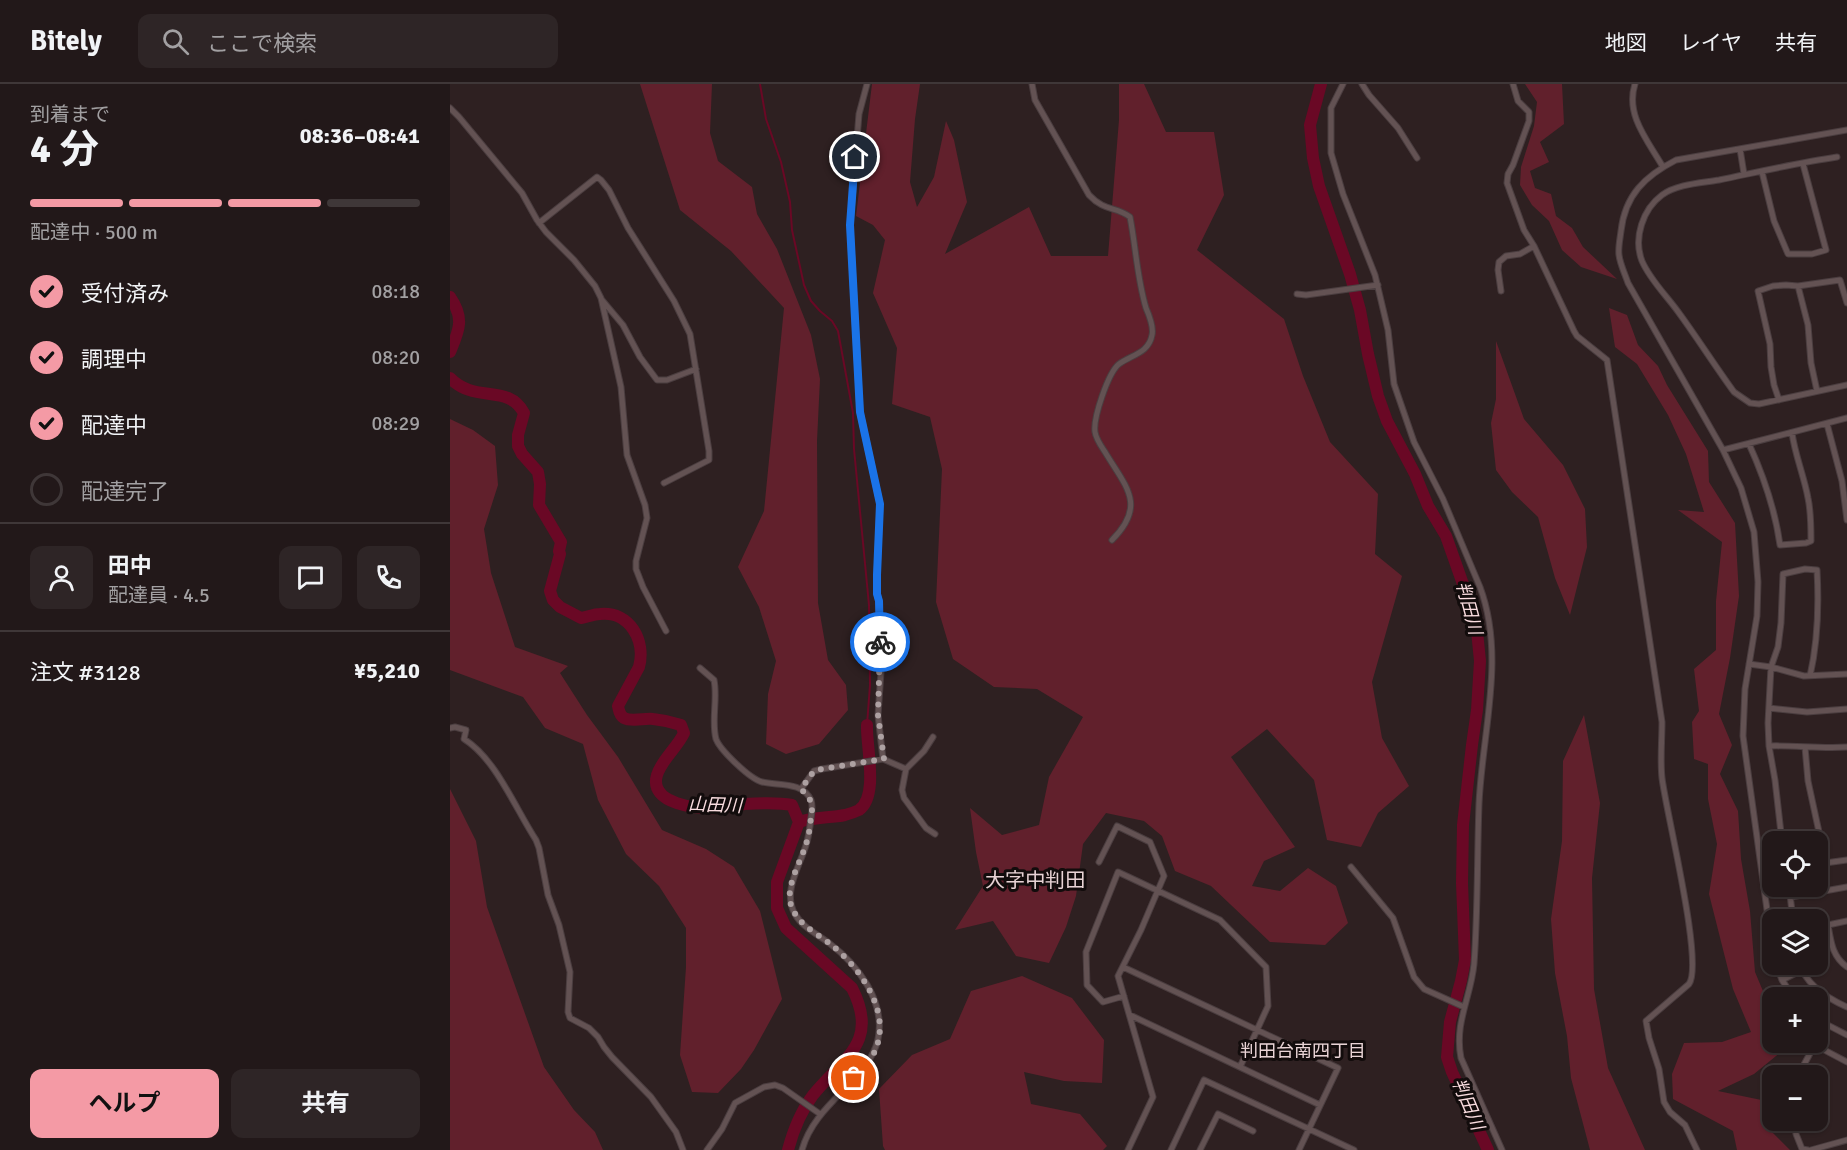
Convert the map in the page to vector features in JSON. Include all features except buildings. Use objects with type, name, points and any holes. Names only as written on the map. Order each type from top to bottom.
[{"type":"street","points":[[867,84],[859,114],[850,225],[860,412],[880,504],[877,594],[881,663],[878,715],[884,759]]},
{"type":"street","points":[[1032,84],[1035,100],[1089,195],[1096,203],[1123,212],[1130,218],[1137,271],[1153,334],[1142,351],[1117,365],[1097,406],[1095,432],[1098,441],[1126,487],[1132,502],[1131,513],[1112,540]]},
{"type":"street","points":[[1343,84],[1331,108],[1331,153],[1343,194],[1378,285],[1388,330],[1394,384],[1414,442],[1443,499],[1485,600],[1491,638],[1491,678],[1479,804],[1474,967],[1462,1006],[1459,1047],[1461,1058],[1502,1150]]},
{"type":"street","points":[[1362,84],[1398,128],[1417,158]]},
{"type":"street","points":[[1513,84],[1518,101],[1529,112],[1529,121],[1508,174],[1507,183],[1524,230],[1534,246],[1574,331],[1607,360],[1662,722],[1662,777],[1686,904],[1693,961],[1692,979],[1689,984],[1646,1021],[1659,1069],[1664,1102],[1670,1112],[1685,1125],[1697,1150]]},
{"type":"street","points":[[1635,84],[1632,99],[1635,119],[1663,167]]},
{"type":"street","points":[[450,108],[522,193],[539,223],[595,286],[601,299],[620,379],[627,455],[645,505],[647,518],[636,569],[666,631]]},
{"type":"street","points":[[1767,909],[1743,736],[1745,689],[1757,616],[1758,582],[1754,532],[1741,488],[1723,450],[1628,283],[1619,256],[1619,241],[1624,212],[1639,186],[1676,160],[1847,130]]},
{"type":"street","points":[[1740,149],[1744,174]]},
{"type":"street","points":[[1837,157],[1690,185],[1664,193],[1650,207],[1644,218],[1640,229],[1639,251],[1650,273],[1734,392],[1750,403],[1759,404],[1847,385]]},
{"type":"street","points":[[1762,172],[1774,221],[1788,254],[1812,254],[1826,250],[1803,164]]},
{"type":"street","points":[[539,223],[597,177],[609,190],[628,228],[684,320],[693,344],[709,451],[708,460],[664,483]]},
{"type":"street","points":[[1501,291],[1499,262],[1506,256],[1520,254],[1534,246]]},
{"type":"street","points":[[1779,400],[1774,385],[1770,344],[1758,291],[1773,286],[1798,286],[1840,280],[1847,303]]},
{"type":"street","points":[[1297,294],[1306,295],[1378,285]]},
{"type":"street","points":[[1798,286],[1808,325],[1811,363],[1817,390]]},
{"type":"street","points":[[601,299],[623,326],[640,357],[657,380],[668,380],[696,369]]},
{"type":"street","points":[[1723,450],[1847,418]]},
{"type":"street","points":[[1827,424],[1842,481],[1847,520]]},
{"type":"street","points":[[1749,444],[1764,478],[1777,522],[1780,545],[1806,543],[1811,541],[1811,521],[1808,498],[1792,433]]},
{"type":"street","points":[[1781,831],[1769,746],[1771,667],[1778,647],[1783,574],[1805,569],[1817,570],[1819,595],[1817,631],[1810,676]]},
{"type":"street","points":[[1749,664],[1804,676],[1847,674]]},
{"type":"street","points":[[700,668],[714,680],[715,729],[721,748],[752,778],[760,782],[796,787],[801,789],[811,801],[807,842],[794,878],[790,904],[795,915],[805,926],[830,943],[865,980],[879,1024],[874,1052],[854,1078],[820,1114],[802,1150]]},
{"type":"street","points":[[1769,708],[1807,712],[1847,709]]},
{"type":"street","points":[[450,728],[466,730],[464,739],[477,748],[496,774],[536,840],[548,895],[559,925],[569,965],[568,1012],[570,1018],[589,1028],[612,1057],[651,1097],[676,1132],[683,1150]]},
{"type":"street","points":[[933,737],[924,751],[906,769],[902,790],[904,798],[926,828],[935,834]]},
{"type":"street","points":[[1769,746],[1847,747]]},
{"type":"street","points":[[1805,747],[1808,781],[1819,831]]},
{"type":"street","points":[[801,789],[814,771],[822,769],[884,759],[906,769]]},
{"type":"street","points":[[1099,862],[1117,826],[1150,842],[1164,876],[1118,976],[1153,1097],[1128,1150]]},
{"type":"street","points":[[1828,863],[1847,860]]},
{"type":"street","points":[[1351,867],[1393,918],[1410,968],[1419,984],[1424,989],[1462,1006]]},
{"type":"street","points":[[1124,996],[1103,1002],[1087,985],[1086,952],[1118,872],[1220,920],[1266,967],[1268,1006],[1240,1067]]},
{"type":"street","points":[[1828,890],[1847,887]]},
{"type":"street","points":[[1791,897],[1792,909]]},
{"type":"street","points":[[1847,921],[1828,925],[1833,950],[1838,960],[1847,967]]},
{"type":"street","points":[[1123,967],[1338,1068],[1299,1150]]},
{"type":"street","points":[[1780,975],[1787,987]]},
{"type":"street","points":[[1782,980],[1789,975]]},
{"type":"street","points":[[1807,975],[1819,990],[1847,1007]]},
{"type":"street","points":[[1130,1015],[1320,1105]]},
{"type":"street","points":[[1828,1026],[1847,1035]]},
{"type":"street","points":[[1828,1051],[1847,1062]]},
{"type":"street","points":[[1171,1150],[1204,1080],[1354,1150]]},
{"type":"street","points":[[707,1150],[717,1138],[735,1103],[765,1087],[775,1085],[783,1088],[820,1114]]},
{"type":"street","points":[[1200,1150],[1218,1114],[1253,1131]]},
{"type":"street","points":[[1796,1131],[1802,1149],[1809,1150],[1847,1140]]},
{"type":"shaded area","points":[[640,84],[712,84],[710,133],[718,161],[752,187],[757,214],[777,249],[811,335],[820,379],[817,441],[818,603],[828,660],[846,685],[848,710],[819,744],[786,754],[766,744],[768,694],[776,661],[759,607],[738,567],[764,511],[784,308],[731,251],[680,210]]},
{"type":"shaded area","points":[[872,84],[920,84],[910,182],[917,207],[934,177],[946,121],[954,140],[967,202],[945,254],[1029,207],[1051,256],[1108,256],[1119,120],[1119,84],[1144,84],[1166,132],[1214,132],[1224,195],[1197,250],[1284,319],[1303,376],[1330,442],[1378,494],[1375,554],[1402,576],[1372,682],[1382,738],[1409,786],[1378,813],[1361,847],[1327,840],[1314,780],[1267,729],[1231,757],[1295,847],[1264,861],[1252,886],[1280,891],[1308,868],[1336,886],[1348,923],[1325,945],[1270,942],[1211,886],[1175,871],[1162,836],[1144,821],[1106,813],[1083,844],[1076,896],[1066,927],[1049,963],[1016,956],[993,921],[955,930],[983,886],[970,808],[1002,835],[1039,825],[1049,777],[1083,717],[1037,689],[994,687],[953,659],[936,602],[942,469],[930,417],[892,404],[897,348],[873,293],[885,240],[873,225],[856,216]]},
{"type":"shaded area","points":[[1525,84],[1562,84],[1564,124],[1540,142],[1549,162],[1530,171],[1535,188],[1551,194],[1556,216],[1572,228],[1583,247],[1617,279],[1581,267],[1562,250],[1549,221],[1532,205],[1520,185],[1521,167],[1534,126],[1537,102]]},
{"type":"shaded area","points":[[1609,308],[1627,315],[1638,345],[1658,366],[1667,385],[1708,451],[1709,482],[1735,523],[1739,596],[1719,714],[1732,745],[1720,774],[1738,811],[1741,859],[1750,911],[1755,972],[1762,989],[1762,1053],[1780,1053],[1762,1065],[1754,1074],[1718,1091],[1762,1100],[1762,1131],[1771,1131],[1790,1150],[1737,1150],[1733,1131],[1673,1099],[1672,1074],[1684,1043],[1722,1042],[1751,1032],[1733,989],[1709,894],[1717,844],[1708,799],[1708,764],[1694,759],[1692,722],[1699,711],[1694,669],[1716,650],[1716,601],[1722,542],[1678,510],[1704,512],[1686,454],[1668,415],[1637,364],[1615,347]]},
{"type":"shaded area","points":[[1496,341],[1524,419],[1563,465],[1585,509],[1587,547],[1570,615],[1555,578],[1538,517],[1512,492],[1496,470],[1491,423],[1496,399]]},
{"type":"shaded area","points":[[450,419],[473,430],[495,446],[498,485],[484,529],[491,573],[515,647],[568,666],[560,673],[618,757],[662,830],[706,849],[734,867],[760,911],[782,999],[754,1050],[741,1069],[718,1093],[692,1092],[680,1055],[686,967],[686,928],[659,886],[626,854],[598,800],[583,744],[545,728],[523,697],[450,670]]},
{"type":"shaded area","points":[[1584,715],[1600,803],[1592,878],[1594,989],[1608,1068],[1645,1150],[1590,1150],[1571,1078],[1567,1036],[1555,973],[1551,919],[1562,841],[1563,761]]},
{"type":"shaded area","points":[[450,789],[476,841],[487,907],[544,1067],[574,1110],[595,1132],[603,1150],[450,1150]]},
{"type":"shaded area","points":[[1022,976],[1072,998],[1104,1040],[1102,1083],[1064,1081],[1024,1072],[1031,1104],[1080,1114],[1107,1146],[1103,1150],[885,1150],[879,1089],[912,1055],[950,1039],[971,991]]},
{"type":"waterway","points":[[760,84],[766,119],[781,162],[790,202],[792,230],[804,285],[811,301],[832,321],[838,331],[853,413],[854,449],[869,605],[870,685],[867,725]]},
{"type":"waterway","name":"判田川","points":[[1321,84],[1310,125],[1313,158],[1319,186],[1350,274],[1360,310],[1378,396],[1387,421],[1415,474],[1428,506],[1446,536],[1476,621],[1480,661],[1477,710],[1463,825],[1462,883],[1465,960],[1450,1022],[1447,1057],[1488,1150]]},
{"type":"waterway","name":"山田川","points":[[450,297],[459,318],[456,337],[450,352]]},
{"type":"waterway","name":"山田川","points":[[450,378],[470,390],[509,399],[517,404],[524,413],[518,435],[518,446],[538,472],[539,505],[561,542],[550,591],[553,600],[560,607],[581,618],[598,614],[620,617],[638,638],[641,657],[639,667],[618,706],[620,714],[627,719],[653,719],[678,724],[681,725],[684,733],[659,769],[656,785],[660,793],[667,799],[688,806],[721,808],[763,803],[792,805],[799,822]]},
{"type":"waterway","points":[[799,822],[847,815],[859,810],[865,803],[869,794],[870,782],[867,725]]},
{"type":"waterway","points":[[788,1150],[805,1108],[813,1095],[854,1048],[860,1036],[862,1023],[860,1007],[852,988],[786,928],[777,908],[777,882],[799,822]]},
{"type":"way so far","points":[[854,1078],[874,1052],[879,1024],[876,1008],[865,980],[855,967],[795,915],[790,904],[790,893],[807,842],[812,809],[811,801],[801,789],[814,771],[835,765],[884,759],[878,715],[881,672],[880,642]]},
{"type":"district","name":"大字中判田","points":[[1035,880]]},
{"type":"district","name":"判田台南四丁目","points":[[1303,1051]]},
{"type":"route","points":[[855,157],[850,225],[860,412],[880,504],[877,594],[880,642]]}]
